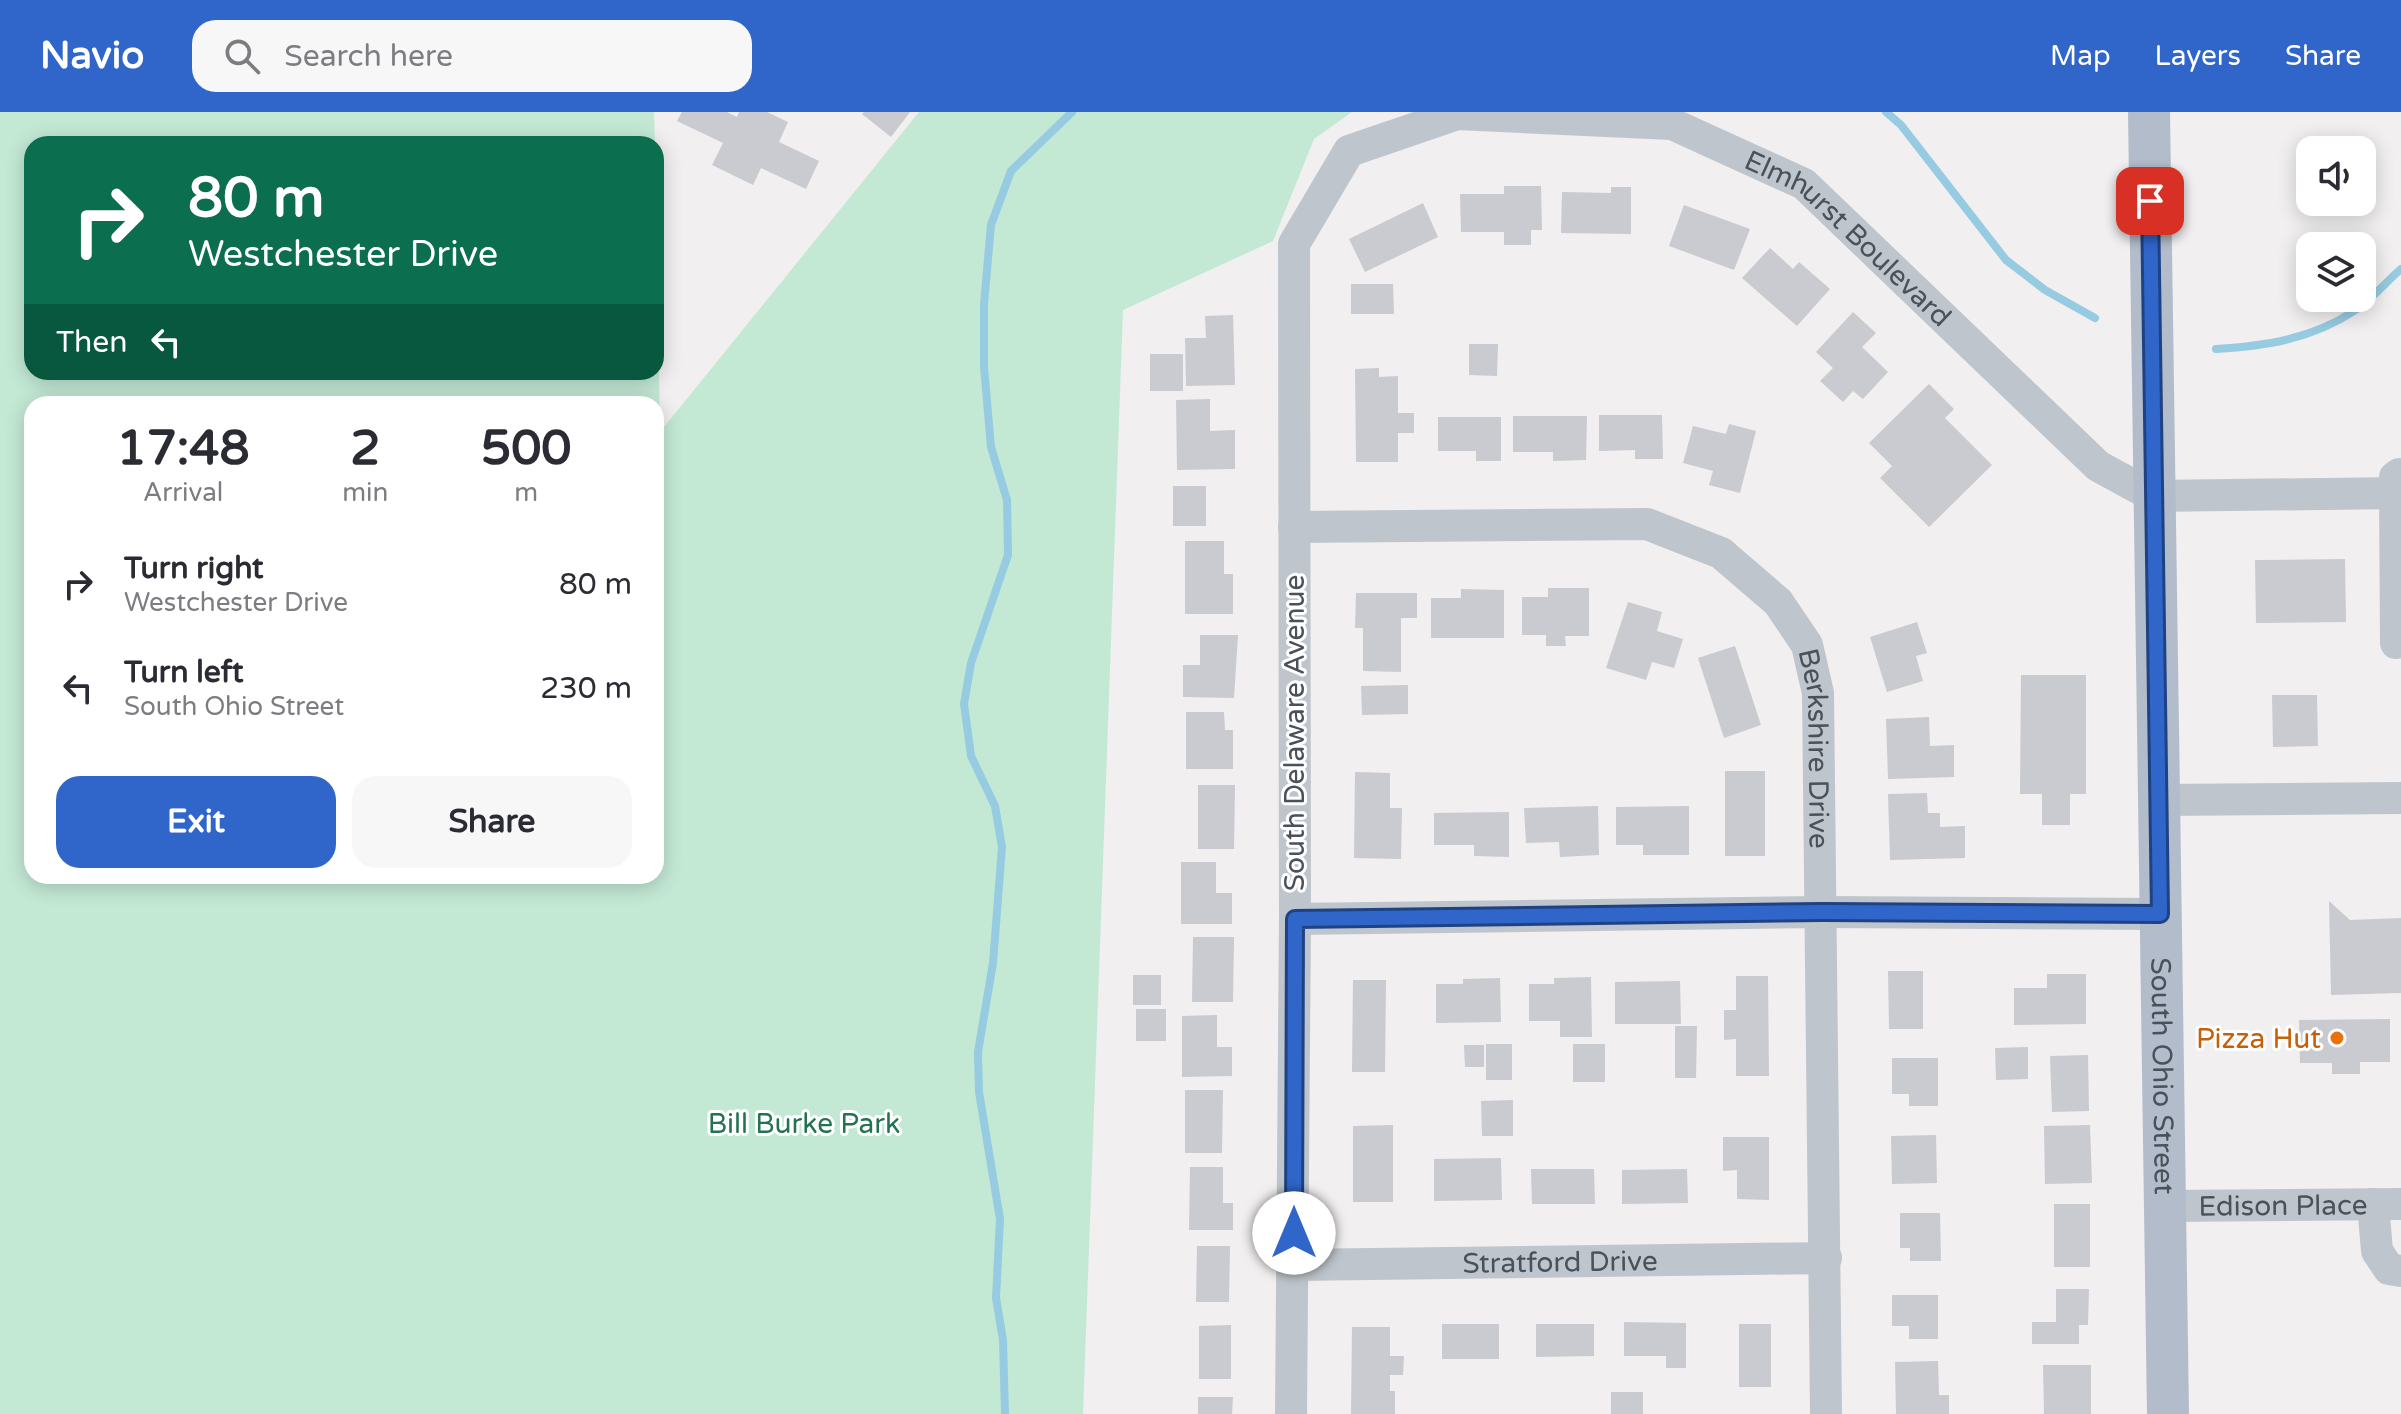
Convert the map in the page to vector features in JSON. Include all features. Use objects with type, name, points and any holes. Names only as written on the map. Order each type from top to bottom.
[{"type":"main road","name":"South Ohio Street","points":[[2149,112],[2168,1414]]},
{"type":"street","name":"Elmhurst Boulevard","points":[[1294,244],[1349,151],[1457,114],[1672,124],[1804,184],[2098,466],[2153,496],[2399,486]]},
{"type":"street","name":"South Delaware Avenue","points":[[1291,1414],[1295,919],[1294,244]]},
{"type":"street","points":[[2396,643],[2399,486]]},
{"type":"street","name":"Berkshire Drive","points":[[1294,527],[1647,524],[1721,553],[1778,602],[1807,645],[1818,693],[1826,1414]]},
{"type":"street","points":[[2158,800],[2401,798]]},
{"type":"street","points":[[1295,919],[1822,912],[2160,914]]},
{"type":"street","points":[[2387,1204],[2377,1251],[2389,1269],[2401,1271]]},
{"type":"street","name":"Edison Place","points":[[2165,1206],[2387,1204]]},
{"type":"street","name":"Stratford Drive","points":[[1294,1265],[1826,1258]]},
{"type":"green space","name":"Bill Burke Park","points":[[0,112],[654,112],[655,136],[24,136],[24,380],[659,380],[659,396],[24,396],[24,884],[664,884],[664,427],[919,112],[1352,112],[1314,139],[1273,241],[1123,310],[1083,1414],[0,1414]]},
{"type":"building","points":[[682,112],[727,112],[737,117],[739,112],[767,112],[788,122],[779,142],[819,161],[806,189],[761,168],[753,185],[712,165],[723,143],[677,121]]},
{"type":"building","points":[[910,112],[891,137],[862,114]]},
{"type":"building","points":[[1504,186],[1541,186],[1542,230],[1531,230],[1531,245],[1504,245],[1504,232],[1461,232],[1460,194],[1504,194]]},
{"type":"building","points":[[1611,187],[1631,187],[1631,234],[1561,233],[1562,192],[1611,193]]},
{"type":"building","points":[[1423,203],[1438,237],[1365,272],[1349,239]]},
{"type":"building","points":[[1684,205],[1750,229],[1734,270],[1669,246]]},
{"type":"building","points":[[1770,248],[1793,269],[1799,262],[1830,289],[1797,326],[1742,278]]},
{"type":"building","points":[[1351,284],[1393,284],[1394,314],[1351,314]]},
{"type":"building","points":[[1853,312],[1876,333],[1862,347],[1888,372],[1863,399],[1853,391],[1843,402],[1820,381],[1833,368],[1816,352]]},
{"type":"building","points":[[1233,315],[1235,385],[1186,386],[1185,338],[1206,338],[1205,316]]},
{"type":"building","points":[[1469,344],[1498,344],[1497,376],[1469,375]]},
{"type":"building","points":[[1150,354],[1183,354],[1183,391],[1150,391]]},
{"type":"building","points":[[1379,368],[1379,377],[1398,376],[1398,413],[1414,413],[1414,433],[1398,433],[1398,462],[1356,462],[1355,369]]},
{"type":"building","points":[[1929,384],[1954,409],[1945,418],[1992,465],[1929,527],[1880,478],[1892,466],[1869,443]]},
{"type":"building","points":[[1210,399],[1210,431],[1235,430],[1235,469],[1177,470],[1176,400]]},
{"type":"building","points":[[1599,415],[1662,415],[1663,459],[1635,459],[1635,450],[1599,451]]},
{"type":"building","points":[[1513,416],[1587,416],[1586,460],[1553,461],[1553,452],[1513,452]]},
{"type":"building","points":[[1438,417],[1501,417],[1501,461],[1476,461],[1476,451],[1438,451]]},
{"type":"building","points":[[1729,424],[1756,431],[1740,493],[1709,485],[1713,471],[1683,463],[1693,426],[1726,434]]},
{"type":"building","points":[[1173,486],[1206,486],[1206,526],[1173,526]]},
{"type":"building","points":[[1185,541],[1224,541],[1224,574],[1233,574],[1233,614],[1185,614]]},
{"type":"building","points":[[2345,559],[2346,622],[2256,623],[2255,560]]},
{"type":"building","points":[[1548,588],[1589,588],[1589,636],[1565,636],[1566,646],[1546,646],[1546,635],[1522,635],[1522,597],[1548,597]]},
{"type":"building","points":[[1461,589],[1504,590],[1504,638],[1431,638],[1431,598],[1461,598]]},
{"type":"building","points":[[1356,593],[1417,593],[1417,618],[1401,618],[1401,672],[1363,671],[1363,628],[1355,628]]},
{"type":"building","points":[[1628,602],[1662,612],[1657,631],[1683,639],[1674,668],[1652,662],[1646,680],[1606,668]]},
{"type":"building","points":[[1917,622],[1927,653],[1916,656],[1923,681],[1887,692],[1870,637]]},
{"type":"building","points":[[1200,635],[1238,635],[1234,698],[1183,697],[1183,665],[1200,665]]},
{"type":"building","points":[[1735,646],[1761,725],[1724,738],[1698,658]]},
{"type":"building","points":[[2021,675],[2086,675],[2086,794],[2070,794],[2070,825],[2042,825],[2042,794],[2020,794]]},
{"type":"building","points":[[1408,685],[1408,714],[1362,715],[1361,686]]},
{"type":"building","points":[[2272,695],[2317,695],[2318,746],[2273,747]]},
{"type":"building","points":[[1186,712],[1224,712],[1225,730],[1233,730],[1233,769],[1186,769]]},
{"type":"building","points":[[1929,717],[1930,746],[1954,745],[1954,777],[1888,779],[1886,719]]},
{"type":"building","points":[[1725,771],[1765,771],[1765,856],[1725,856]]},
{"type":"building","points":[[1355,772],[1390,773],[1390,808],[1402,808],[1401,859],[1354,858]]},
{"type":"building","points":[[1198,785],[1235,785],[1234,849],[1198,849]]},
{"type":"building","points":[[1927,793],[1928,813],[1940,813],[1940,827],[1965,826],[1965,858],[1890,860],[1888,794]]},
{"type":"building","points":[[1598,806],[1599,855],[1560,857],[1559,842],[1526,843],[1524,808]]},
{"type":"building","points":[[1689,806],[1689,855],[1643,855],[1643,845],[1616,845],[1616,807]]},
{"type":"building","points":[[1509,812],[1509,857],[1474,856],[1474,845],[1434,845],[1434,813]]},
{"type":"building","points":[[1181,862],[1216,862],[1216,893],[1232,893],[1232,924],[1181,924]]},
{"type":"building","points":[[2329,901],[2350,920],[2401,918],[2401,993],[2331,995]]},
{"type":"building","points":[[1193,937],[1234,937],[1233,1002],[1192,1002]]},
{"type":"building","points":[[1888,971],[1923,971],[1923,1029],[1889,1029]]},
{"type":"building","points":[[2047,974],[2086,974],[2086,1024],[2014,1025],[2014,988],[2047,988]]},
{"type":"building","points":[[1133,975],[1161,975],[1161,1005],[1133,1005]]},
{"type":"building","points":[[1736,976],[1768,976],[1769,1076],[1736,1076],[1736,1039],[1724,1040],[1724,1010],[1736,1010]]},
{"type":"building","points":[[1591,977],[1592,1037],[1560,1037],[1560,1021],[1529,1021],[1529,984],[1554,984],[1554,978]]},
{"type":"building","points":[[1500,978],[1501,1022],[1436,1023],[1436,984],[1463,984],[1463,979]]},
{"type":"building","points":[[1353,980],[1386,980],[1385,1072],[1352,1072]]},
{"type":"building","points":[[1680,981],[1681,1024],[1615,1024],[1615,982]]},
{"type":"building","points":[[1136,1009],[1166,1009],[1166,1041],[1136,1041]]},
{"type":"building","points":[[1217,1015],[1217,1047],[1232,1047],[1232,1076],[1182,1077],[1182,1016]]},
{"type":"building","points":[[2390,1019],[2390,1062],[2360,1062],[2360,1074],[2332,1074],[2332,1063],[2300,1063],[2299,1020]]},
{"type":"building","points":[[1675,1026],[1697,1026],[1696,1078],[1675,1078]]},
{"type":"building","points":[[1486,1044],[1512,1044],[1512,1080],[1486,1080]]},
{"type":"building","points":[[1573,1044],[1605,1044],[1605,1082],[1573,1082]]},
{"type":"building","points":[[1464,1045],[1484,1045],[1484,1067],[1465,1067]]},
{"type":"building","points":[[2028,1047],[2028,1079],[1996,1080],[1995,1048]]},
{"type":"building","points":[[2088,1055],[2089,1111],[2052,1112],[2050,1056]]},
{"type":"building","points":[[1892,1058],[1938,1058],[1938,1106],[1909,1106],[1909,1094],[1892,1094]]},
{"type":"building","points":[[1185,1090],[1223,1090],[1222,1153],[1185,1153]]},
{"type":"building","points":[[1513,1100],[1513,1136],[1482,1136],[1481,1101]]},
{"type":"building","points":[[1393,1125],[1393,1202],[1353,1202],[1353,1126]]},
{"type":"building","points":[[2090,1125],[2092,1183],[2045,1184],[2044,1126]]},
{"type":"building","points":[[1936,1135],[1937,1183],[1892,1184],[1891,1136]]},
{"type":"building","points":[[1723,1137],[1769,1137],[1769,1200],[1737,1199],[1737,1170],[1723,1171]]},
{"type":"building","points":[[1501,1158],[1502,1200],[1434,1201],[1434,1159]]},
{"type":"building","points":[[1190,1167],[1223,1167],[1223,1203],[1233,1203],[1233,1230],[1189,1230]]},
{"type":"building","points":[[1531,1169],[1594,1169],[1595,1204],[1532,1204]]},
{"type":"building","points":[[1687,1169],[1688,1203],[1622,1204],[1622,1170]]},
{"type":"building","points":[[2054,1204],[2090,1204],[2090,1267],[2054,1267]]},
{"type":"building","points":[[1900,1213],[1940,1213],[1941,1261],[1910,1261],[1910,1248],[1900,1248]]},
{"type":"building","points":[[1197,1246],[1230,1246],[1229,1302],[1196,1302]]},
{"type":"building","points":[[2056,1289],[2089,1289],[2088,1325],[2079,1325],[2079,1344],[2032,1344],[2032,1322],[2056,1322]]},
{"type":"building","points":[[1892,1295],[1938,1295],[1938,1339],[1909,1339],[1909,1326],[1892,1326]]},
{"type":"building","points":[[1624,1322],[1686,1323],[1686,1368],[1666,1368],[1666,1356],[1624,1356]]},
{"type":"building","points":[[1442,1324],[1499,1324],[1499,1359],[1442,1359]]},
{"type":"building","points":[[1536,1324],[1594,1324],[1594,1356],[1536,1357]]},
{"type":"building","points":[[1739,1324],[1771,1324],[1771,1387],[1739,1387]]},
{"type":"building","points":[[1231,1325],[1231,1379],[1199,1379],[1199,1326]]},
{"type":"building","points":[[1352,1327],[1390,1327],[1390,1356],[1404,1356],[1403,1375],[1390,1375],[1390,1391],[1395,1391],[1395,1414],[1351,1414]]},
{"type":"building","points":[[1938,1361],[1939,1395],[1949,1395],[1949,1414],[1896,1414],[1895,1362]]},
{"type":"building","points":[[2043,1365],[2091,1365],[2091,1414],[2044,1414]]},
{"type":"building","points":[[1611,1392],[1643,1392],[1643,1414],[1611,1414]]},
{"type":"building","points":[[1198,1397],[1233,1397],[1232,1414],[1198,1414]]},
{"type":"waterway","points":[[1005,1414],[1003,1340],[996,1298],[1000,1219],[979,1092],[978,1052],[993,963],[1002,847],[995,806],[971,756],[964,704],[971,663],[1008,555],[1007,500],[991,447],[984,367],[984,304],[991,225],[1011,171],[1072,112]]},
{"type":"waterway","points":[[1886,112],[1901,125],[2006,260],[2045,290],[2095,318]]},
{"type":"waterway","points":[[2216,349],[2270,343],[2322,328],[2360,307],[2401,269]]},
{"type":"place","name":"Pizza Hut","points":[[2337,1038]]},
{"type":"route","points":[[1294,1233],[1295,919],[1822,912],[2160,914],[2150,201]]}]
